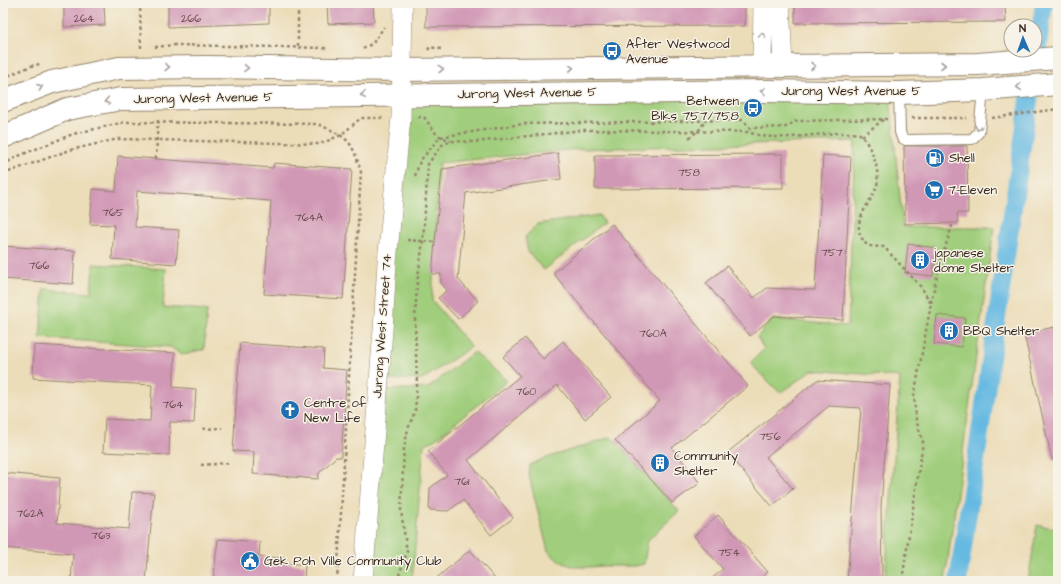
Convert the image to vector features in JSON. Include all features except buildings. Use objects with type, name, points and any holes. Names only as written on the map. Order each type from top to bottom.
[{"type":"street","name":"Jurong West Street 74","points":[[362,581],[383,330],[386,262],[402,95],[403,3]]},
{"type":"street","points":[[762,3],[773,66]]},
{"type":"street","points":[[773,66],[780,3]]},
{"type":"street","name":"Jurong West Avenue 5","points":[[3,101],[52,82],[119,68],[208,67],[402,70],[978,64],[1058,58]]},
{"type":"street","name":"Jurong West Avenue 5","points":[[3,137],[67,109],[121,99],[771,91],[899,93],[983,90],[1058,84]]},
{"type":"lane","points":[[899,93],[901,136],[906,140],[972,139],[979,132],[979,118],[983,90]]},
{"type":"path","points":[[140,3],[141,48]]},
{"type":"path","points":[[298,3],[298,46]]},
{"type":"path","points":[[414,178],[420,161],[440,137],[522,124],[743,120],[750,128],[786,127],[796,121],[1008,117],[1058,109]]},
{"type":"path","points":[[424,117],[440,137],[451,141],[475,142],[582,130],[748,132],[759,136],[778,137],[848,132],[860,134],[870,146],[878,178],[876,187],[862,214],[860,231],[862,240],[868,246],[884,247],[922,288],[931,304]]},
{"type":"path","points":[[3,174],[70,150],[118,139],[320,144],[341,135],[361,118]]},
{"type":"path","points":[[862,136],[885,119]]},
{"type":"path","points":[[689,138],[705,121]]},
{"type":"path","points":[[3,165],[73,134],[125,122],[318,124],[341,135],[353,146],[361,172],[337,581]]},
{"type":"path","points":[[156,159],[158,123]]},
{"type":"path","points":[[397,581],[407,552],[401,510],[404,448],[408,429],[415,412],[418,385],[416,305],[423,241],[428,164],[442,145],[451,141]]},
{"type":"path","points":[[902,581],[923,442],[916,420],[914,396],[939,267],[954,223]]},
{"type":"path","points":[[406,246],[407,240],[434,242]]},
{"type":"path","points":[[204,429],[222,428]]},
{"type":"path","points":[[201,465],[229,463]]},
{"type":"green space","points":[[891,92],[891,107],[903,227],[994,227],[945,581],[885,581],[900,377],[812,370],[780,393],[750,363],[764,349],[757,337],[773,319],[848,326],[855,141],[580,149],[439,163],[432,300],[471,347],[423,379],[382,380],[402,95]]},
{"type":"green space","points":[[599,215],[604,223],[544,270],[528,252],[525,237],[538,224]]},
{"type":"green space","points":[[93,264],[166,269],[163,307],[207,310],[204,350],[199,350],[189,354],[181,354],[171,347],[40,338],[44,289],[91,293]]},
{"type":"green space","points":[[474,352],[507,381],[433,441],[424,444],[412,581],[364,581],[381,390],[428,388]]},
{"type":"green space","points":[[611,437],[679,511],[648,540],[644,564],[636,566],[579,567],[566,564],[554,557],[548,551],[529,476],[530,465],[543,459]]},
{"type":"green space","points":[[1037,525],[1058,529],[1058,581],[1028,581]]},
{"type":"waterway","points":[[1036,60],[1044,3]]},
{"type":"waterway","points":[[958,581],[1030,93]]},
{"type":"place","name":"After Westwood Avenue","points":[[612,51]]},
{"type":"place","name":"Between Blks 757/758","points":[[753,108]]},
{"type":"place","name":"Shell","points":[[935,158]]},
{"type":"place","name":"7-Eleven","points":[[934,190]]},
{"type":"place","name":"japanese dome Shelter","points":[[920,260]]},
{"type":"place","name":"BBQ Shelter","points":[[949,331]]},
{"type":"place","name":"Centre of New Life","points":[[290,410]]},
{"type":"place","name":"Community Shelter","points":[[660,463]]},
{"type":"place","name":"Gek Poh Ville Community Club","points":[[250,561]]}]
